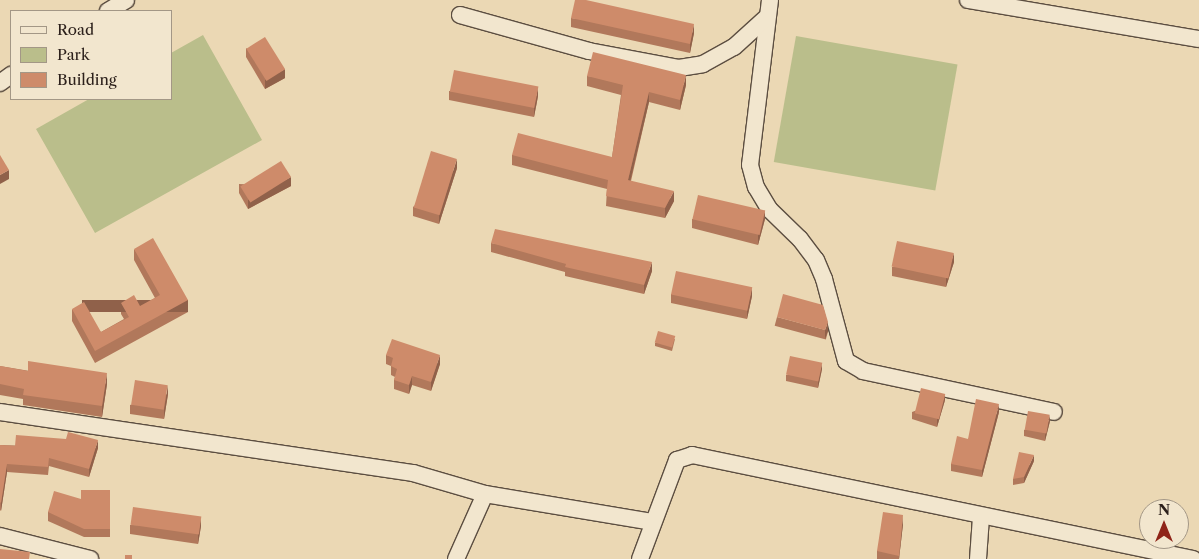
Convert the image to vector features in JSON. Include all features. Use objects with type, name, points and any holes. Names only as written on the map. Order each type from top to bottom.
[{"type":"street","points":[[110,10],[126,0]]},
{"type":"street","points":[[770,0],[750,165],[756,187],[769,209],[800,239],[816,260],[824,279],[846,361],[863,371],[1054,412]]},
{"type":"street","points":[[968,0],[1199,39]]},
{"type":"street","points":[[460,15],[598,53],[679,68],[703,64],[734,47],[767,17]]},
{"type":"street","points":[[0,412],[413,473],[485,494],[652,522]]},
{"type":"street","points":[[640,559],[652,522],[677,460],[692,455],[981,517],[1193,559]]},
{"type":"street","points":[[456,559],[485,494]]},
{"type":"street","points":[[978,559],[981,517]]},
{"type":"street","points":[[0,536],[90,559]]},
{"type":"green space","points":[[203,35],[262,140],[95,233],[36,129],[87,100],[172,100],[172,52]]},
{"type":"green space","points":[[796,36],[958,64],[935,191],[774,162]]},
{"type":"building","points":[[575,0],[586,0],[694,24],[690,44],[571,18]]},
{"type":"building","points":[[265,37],[285,69],[266,81],[246,49]]},
{"type":"building","points":[[593,52],[686,75],[680,100],[649,92],[628,180],[674,191],[665,208],[606,196],[608,180],[512,155],[518,133],[612,157],[623,85],[587,76]]},
{"type":"building","points":[[454,70],[538,86],[534,108],[450,92]]},
{"type":"building","points":[[431,151],[457,159],[440,215],[414,207]]},
{"type":"building","points":[[0,155],[9,170],[0,175]]},
{"type":"building","points":[[281,161],[291,177],[250,203],[240,186]]},
{"type":"building","points":[[698,195],[765,211],[760,235],[692,219]]},
{"type":"building","points":[[495,229],[652,262],[644,285],[565,267],[566,264],[491,243]]},
{"type":"building","points":[[153,238],[188,300],[95,351],[72,309],[84,302],[101,332],[129,317],[121,303],[134,295],[140,306],[160,295],[134,249]]},
{"type":"building","points":[[897,241],[954,253],[948,278],[892,266]]},
{"type":"building","points":[[676,271],[752,287],[747,311],[671,294]]},
{"type":"building","points":[[783,294],[823,305],[828,322],[825,330],[777,317]]},
{"type":"building","points":[[658,331],[675,336],[672,347],[655,343]]},
{"type":"building","points":[[392,339],[440,355],[431,382],[412,376],[409,385],[394,380],[397,369],[391,366],[393,358],[386,355]]},
{"type":"building","points":[[790,356],[822,363],[818,381],[786,375]]},
{"type":"building","points":[[28,361],[107,373],[102,406],[23,395],[24,389],[0,384],[0,366],[28,371]]},
{"type":"building","points":[[135,380],[168,385],[164,410],[131,405]]},
{"type":"building","points":[[921,388],[945,394],[939,419],[915,413]]},
{"type":"building","points":[[976,399],[999,404],[982,470],[951,464],[957,436],[968,439]]},
{"type":"building","points":[[1028,411],[1050,415],[1046,434],[1025,430]]},
{"type":"building","points":[[68,432],[98,440],[89,469],[49,458],[48,467],[7,464],[1,503],[0,445],[15,446],[16,435],[66,439]]},
{"type":"building","points":[[1019,452],[1034,455],[1024,477],[1013,479]]},
{"type":"building","points":[[81,490],[110,490],[110,529],[84,529],[48,512],[54,491],[81,499]]},
{"type":"building","points":[[133,507],[201,517],[199,534],[130,525]]},
{"type":"building","points":[[883,512],[903,515],[899,556],[877,551]]},
{"type":"building","points":[[0,549],[30,552],[29,559],[0,559]]},
{"type":"building","points":[[125,555],[132,555],[132,559],[125,559]]}]
